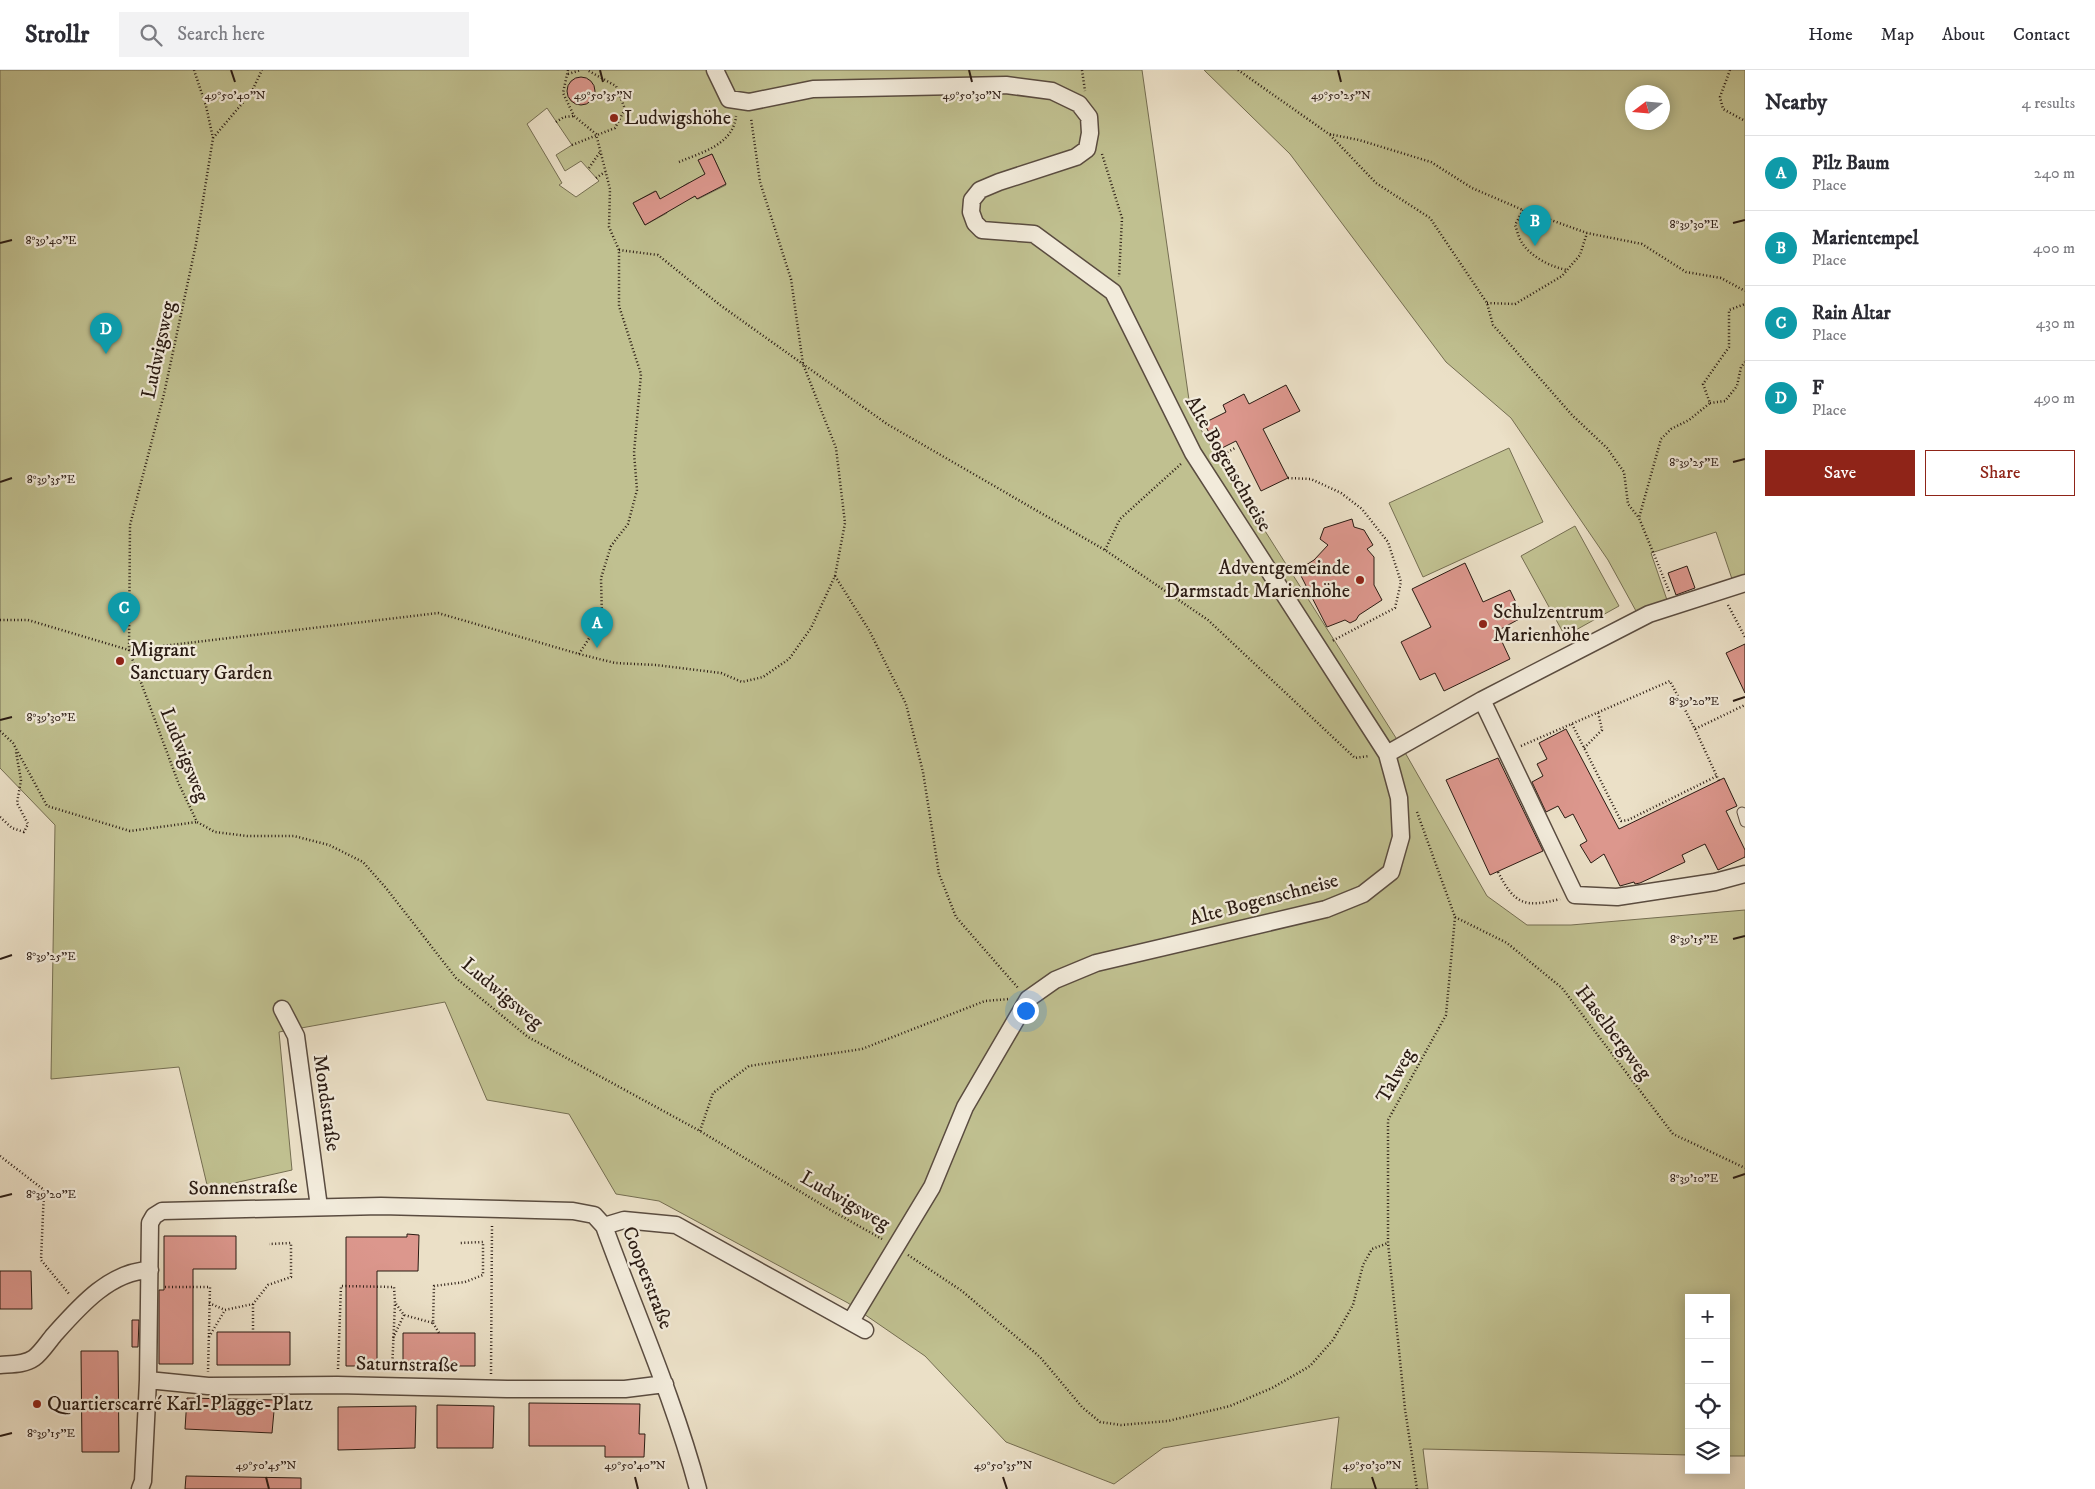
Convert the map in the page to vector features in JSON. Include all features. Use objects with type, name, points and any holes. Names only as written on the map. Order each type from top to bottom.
[{"type":"street","points":[[715,70],[729,98],[744,101]]},
{"type":"street","name":"Alte Bogenschneise","points":[[744,101],[813,89],[1006,85],[1052,91],[1079,104],[1089,117],[1090,133],[1087,149],[1076,157],[980,190],[972,200],[971,212],[975,223],[982,230],[1034,234],[1113,292],[1197,460],[1387,754],[1399,798],[1401,837],[1391,872],[1363,894],[1326,909],[1096,963],[1055,980],[1028,999],[965,1107],[932,1187],[896,1246]]},
{"type":"street","points":[[1387,754],[1482,700],[1649,614],[1745,583]]},
{"type":"street","points":[[1482,700],[1575,895],[1617,897],[1715,882],[1745,874]]},
{"type":"street","name":"Mondstraße","points":[[282,1009],[296,1036],[318,1207]]},
{"type":"street","name":"Sonnenstraße","points":[[140,1489],[143,1481],[148,1380],[150,1223],[154,1216],[162,1211],[318,1207],[492,1208],[573,1211],[594,1215],[604,1226]]},
{"type":"street","name":"Cooperstraße","points":[[698,1489],[687,1448],[665,1384],[626,1288],[604,1226],[624,1220],[676,1224],[865,1330]]},
{"type":"street","points":[[851,1321],[896,1246]]},
{"type":"street","points":[[0,1365],[20,1364],[34,1358],[80,1307],[110,1283],[135,1270],[150,1270]]},
{"type":"street","name":"Saturnstraße","points":[[148,1380],[208,1386],[337,1385],[625,1389],[665,1384]]},
{"type":"lane","points":[[1742,812],[1745,822]]},
{"type":"path","name":"Ludwigsweg","points":[[194,70],[206,106],[213,138],[196,244],[164,394],[130,525],[128,650],[178,782],[197,822],[215,832],[247,836],[294,836],[328,845],[363,862],[386,888],[456,978],[528,1037],[700,1131],[834,1212],[896,1246],[962,1291],[1040,1356],[1082,1407],[1100,1422],[1121,1424],[1168,1421],[1230,1406],[1272,1388],[1310,1366],[1333,1340],[1352,1305],[1363,1265],[1372,1249],[1388,1243]]},
{"type":"path","points":[[213,138],[251,93],[262,70]]},
{"type":"path","points":[[579,654],[602,618],[601,578],[611,546],[628,524],[637,490],[634,453],[641,374],[619,306],[619,250],[609,227],[610,189],[596,134],[574,116],[562,93],[568,72],[581,70]]},
{"type":"path","points":[[572,145],[614,128],[625,109],[616,86],[587,70]]},
{"type":"path","points":[[1238,70],[1329,134],[1376,183],[1430,218],[1487,303],[1493,325],[1572,415],[1607,448],[1624,472],[1628,504],[1639,518],[1674,606]]},
{"type":"path","points":[[1730,70],[1720,97],[1723,109],[1745,121]]},
{"type":"path","points":[[679,162],[719,145],[735,126],[744,101]]},
{"type":"path","points":[[0,620],[28,620],[128,650],[438,613],[579,654],[615,662],[721,673],[742,682],[763,677],[790,659],[811,628],[835,576],[845,523],[836,448],[803,364],[791,279],[760,182],[744,101]]},
{"type":"path","points":[[556,122],[564,117],[574,116]]},
{"type":"path","points":[[1090,133],[1100,145],[1122,218],[1120,274],[1113,292]]},
{"type":"path","points":[[1329,134],[1359,140],[1431,162],[1472,188],[1523,210],[1587,233],[1642,244],[1686,272],[1721,278],[1745,291]]},
{"type":"path","points":[[589,168],[600,152]]},
{"type":"path","points":[[596,178],[606,172]]},
{"type":"path","points":[[1523,210],[1515,225],[1521,241],[1534,255],[1558,269],[1568,270]]},
{"type":"path","points":[[1487,303],[1515,304],[1562,276],[1580,255],[1587,233]]},
{"type":"path","points":[[619,250],[658,255],[720,305],[887,424],[1105,550],[1208,620],[1355,758],[1387,754]]},
{"type":"path","points":[[1710,403],[1703,384],[1729,347],[1729,310],[1745,304]]},
{"type":"path","points":[[1639,518],[1662,439],[1671,429],[1689,420],[1710,403],[1726,401],[1737,386],[1745,362]]},
{"type":"path","points":[[1105,550],[1120,519],[1197,460],[1235,448]]},
{"type":"path","points":[[1288,478],[1311,479],[1341,493],[1362,510],[1388,542],[1400,582],[1396,608],[1318,648]]},
{"type":"path","points":[[835,576],[869,630],[906,704],[923,772],[939,874],[956,917],[1028,999]]},
{"type":"path","points":[[1720,591],[1745,637]]},
{"type":"path","points":[[1508,752],[1670,681],[1719,781]]},
{"type":"path","points":[[1695,729],[1745,705]]},
{"type":"path","points":[[1584,748],[1602,730],[1598,712]]},
{"type":"path","points":[[1572,724],[1621,821],[1628,820],[1717,776]]},
{"type":"path","points":[[0,732],[15,748],[47,806],[130,831],[197,822]]},
{"type":"path","points":[[0,817],[12,828],[24,832],[28,824],[17,803],[21,780],[15,748]]},
{"type":"path","name":"Talweg","points":[[1416,811],[1454,917],[1446,1015],[1388,1120],[1388,1243],[1405,1409],[1417,1489]]},
{"type":"path","points":[[1498,872],[1512,894],[1522,901],[1533,904],[1545,904],[1575,895]]},
{"type":"path","name":"Haselbergweg","points":[[1454,917],[1507,943],[1562,988],[1673,1134],[1745,1168]]},
{"type":"path","points":[[700,1131],[713,1093],[749,1066],[862,1048],[985,1000],[1028,999]]},
{"type":"path","points":[[0,1156],[44,1190],[41,1260],[80,1307]]},
{"type":"path","points":[[491,1388],[492,1208]]},
{"type":"path","points":[[439,1333],[432,1323],[434,1286],[465,1282],[483,1275],[483,1242],[460,1243]]},
{"type":"path","points":[[253,1332],[253,1304],[268,1285],[291,1277],[291,1243],[269,1244]]},
{"type":"path","points":[[337,1385],[341,1286],[394,1288],[392,1375]]},
{"type":"path","points":[[149,1287],[210,1287],[208,1386]]},
{"type":"path","points":[[209,1303],[224,1310],[253,1304]]},
{"type":"path","points":[[395,1303],[404,1315],[432,1323]]},
{"type":"path","points":[[209,1338],[224,1310]]},
{"type":"path","points":[[392,1341],[404,1315]]},
{"type":"green space","points":[[0,70],[1142,70],[1191,414],[1403,749],[1487,896],[1527,925],[1571,925],[1745,910],[1745,1456],[1730,1456],[1730,1294],[1685,1294],[1685,1455],[1423,1449],[1428,1489],[1331,1489],[1339,1417],[1163,1448],[1114,1484],[1006,1442],[925,1356],[848,1303],[659,1201],[616,1194],[569,1114],[487,1100],[445,1002],[279,1032],[292,1170],[208,1189],[179,1067],[51,1079],[55,825],[0,768]],"holes":[[[547,108],[572,145],[556,155],[565,171],[581,161],[599,181],[576,197],[559,185],[562,183],[527,124]],[[712,154],[726,185],[698,199],[695,196],[666,210],[667,213],[645,225],[633,203],[655,191],[661,200],[688,183],[709,182],[699,160]]]},
{"type":"green space","points":[[1204,70],[1745,70],[1745,575],[1732,579],[1716,532],[1651,553],[1667,600],[1636,611],[1608,560],[1511,418],[1446,362],[1290,154]]},
{"type":"green space","points":[[1509,448],[1543,522],[1423,577],[1389,503]]},
{"type":"green space","points":[[1575,526],[1619,606],[1565,636],[1521,556]]},
{"type":"building","points":[[581,77],[591,81],[595,91],[591,101],[581,105],[571,101],[567,91],[571,81]]},
{"type":"building","points":[[712,154],[726,184],[697,199],[695,196],[645,225],[633,203],[656,191],[660,199],[705,174],[698,160]]},
{"type":"building","points":[[1286,385],[1300,411],[1263,429],[1288,478],[1261,491],[1236,441],[1218,450],[1204,423],[1226,412],[1223,405],[1244,394],[1249,404]]},
{"type":"building","points":[[1352,519],[1354,527],[1364,530],[1373,545],[1367,549],[1374,557],[1374,585],[1382,600],[1350,623],[1345,620],[1327,627],[1298,570],[1314,560],[1328,545],[1320,539],[1324,528]]},
{"type":"building","points":[[1465,563],[1483,602],[1510,590],[1523,617],[1497,631],[1510,659],[1444,691],[1435,673],[1420,680],[1401,642],[1431,627],[1412,589]]},
{"type":"building","points":[[1687,566],[1695,588],[1676,595],[1668,573]]},
{"type":"building","points":[[1745,644],[1745,693],[1726,653]]},
{"type":"building","points":[[1566,729],[1619,829],[1724,778],[1737,806],[1726,811],[1745,850],[1745,857],[1718,870],[1705,844],[1682,855],[1685,862],[1640,883],[1635,884],[1634,882],[1620,886],[1604,854],[1591,863],[1580,845],[1587,841],[1573,814],[1565,818],[1558,806],[1546,812],[1532,782],[1543,776],[1537,764],[1547,759],[1539,743]]},
{"type":"building","points":[[1498,758],[1543,851],[1490,875],[1446,780]]},
{"type":"building","points":[[407,1234],[419,1235],[418,1271],[377,1271],[377,1366],[346,1366],[346,1237],[407,1237]]},
{"type":"building","points":[[164,1236],[236,1236],[236,1269],[193,1269],[193,1364],[159,1364],[159,1290],[164,1290]]},
{"type":"building","points":[[0,1271],[31,1271],[32,1309],[0,1309]]},
{"type":"building","points":[[132,1320],[139,1320],[138,1347],[132,1347]]},
{"type":"building","points":[[217,1332],[290,1332],[290,1365],[217,1365]]},
{"type":"building","points":[[403,1333],[475,1333],[475,1366],[403,1366]]},
{"type":"building","points":[[81,1351],[118,1351],[119,1452],[82,1452]]},
{"type":"building","points":[[187,1398],[275,1400],[272,1433],[185,1429]]},
{"type":"building","points":[[529,1403],[640,1404],[639,1434],[645,1434],[644,1457],[605,1457],[605,1446],[529,1446]]},
{"type":"building","points":[[437,1405],[494,1406],[493,1448],[437,1448]]},
{"type":"building","points":[[416,1406],[415,1448],[338,1450],[338,1407]]},
{"type":"building","points":[[186,1476],[301,1478],[301,1489],[185,1489]]},
{"type":"place","name":"Ludwigshöhe","points":[[614,118]]},
{"type":"place","name":"Marientempel","points":[[1535,246]]},
{"type":"place","name":"F","points":[[106,354]]},
{"type":"place","name":"Adventgemeinde Darmstadt Marienhöhe","points":[[1360,580]]},
{"type":"place","name":"Schulzentrum Marienhöhe","points":[[1483,624]]},
{"type":"place","name":"Rain Altar","points":[[124,633]]},
{"type":"place","name":"Pilz Baum","points":[[597,648]]},
{"type":"place","name":"Migrant Sanctuary Garden","points":[[120,661]]},
{"type":"place","name":"Quartierscarré Karl-Plagge-Platz","points":[[37,1404]]}]
